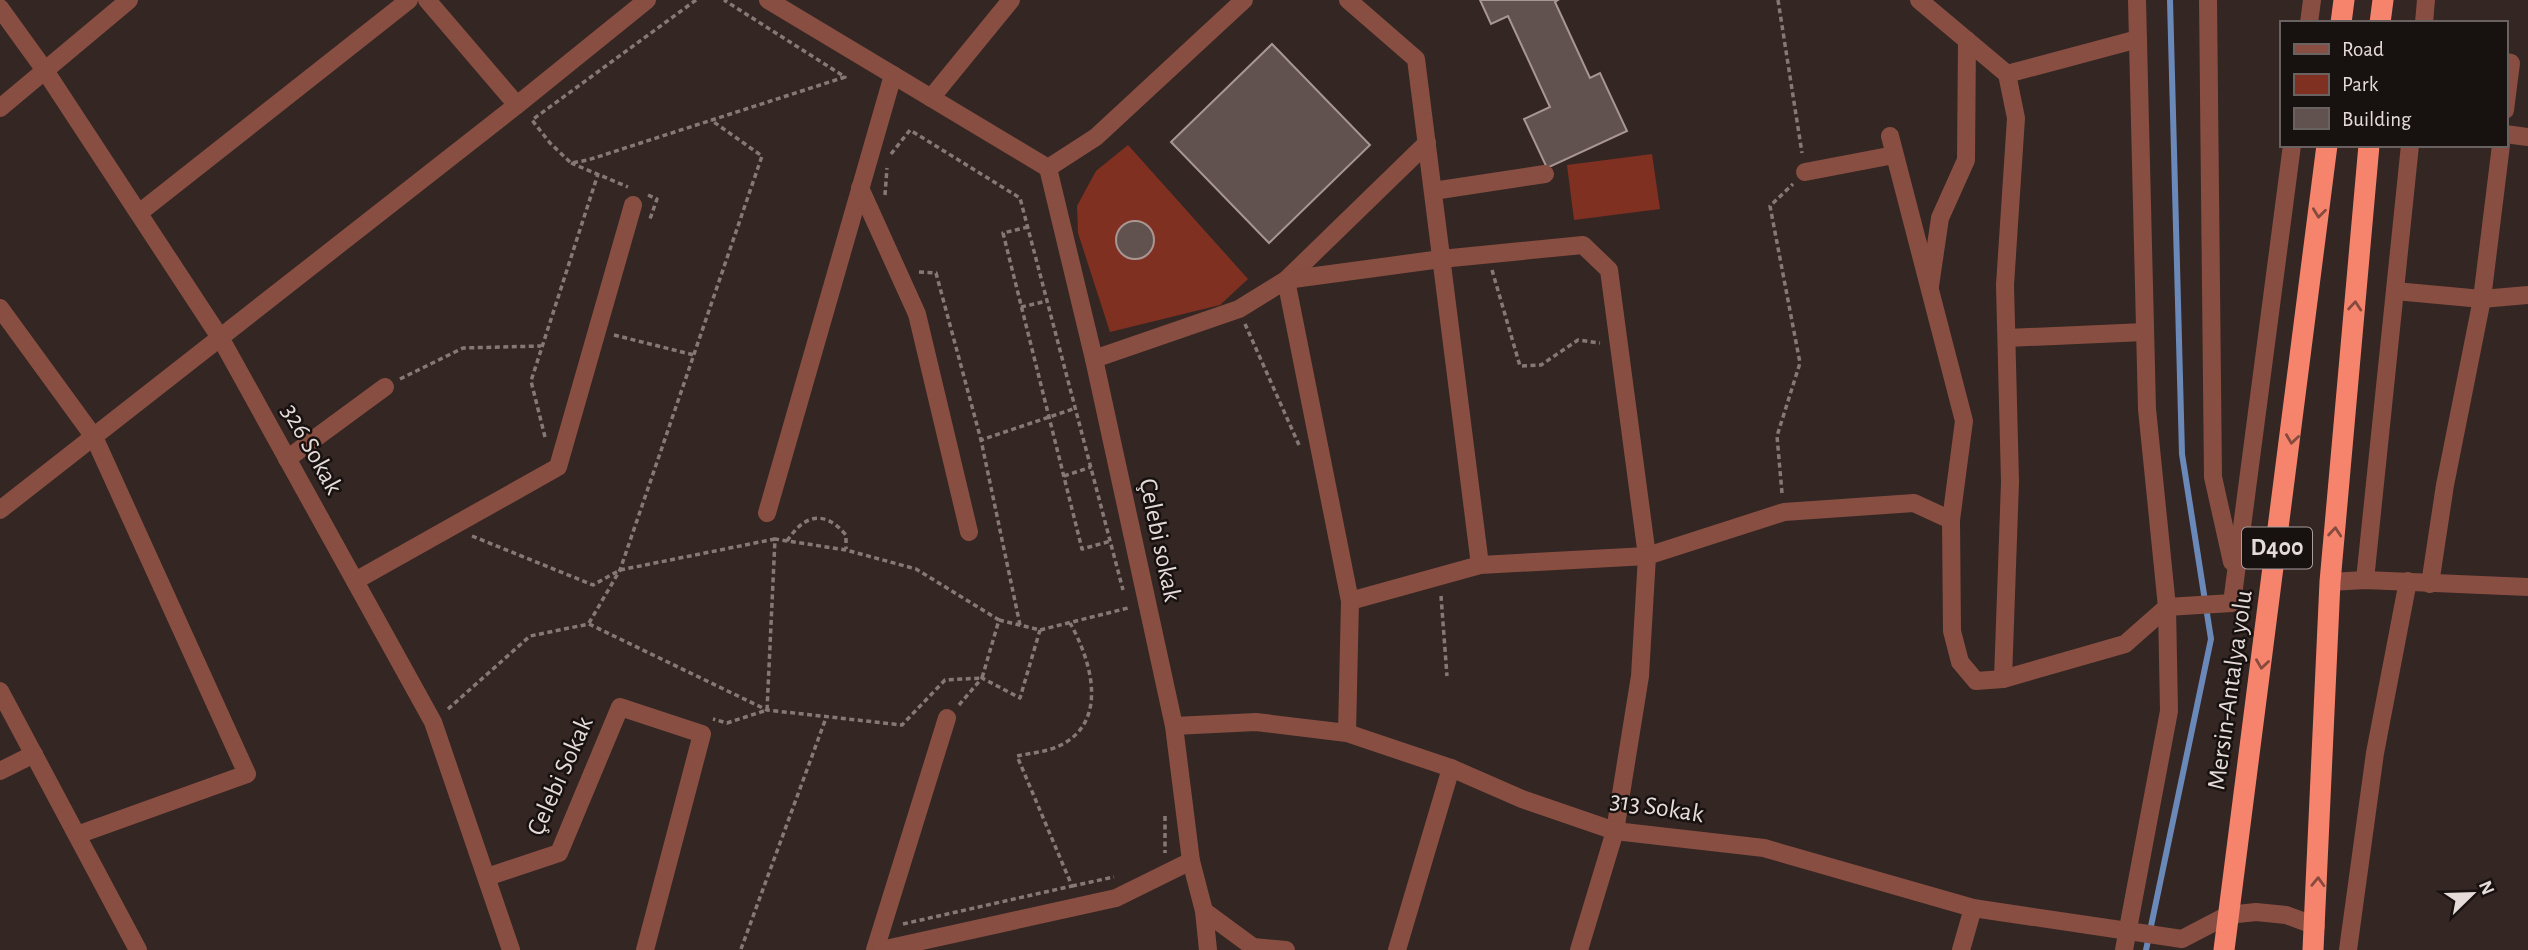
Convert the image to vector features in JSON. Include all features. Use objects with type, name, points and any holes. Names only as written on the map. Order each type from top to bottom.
[{"type":"highway","points":[[2341,21],[2344,0]]},
{"type":"highway","points":[[2380,21],[2383,0]]},
{"type":"highway","name":"Mersin-Antalya yolu","points":[[2224,950],[2327,147]]},
{"type":"highway","name":"D400","points":[[2313,950],[2330,582],[2369,147]]},
{"type":"street","points":[[0,108],[129,0]]},
{"type":"street","points":[[139,213],[409,0]]},
{"type":"street","points":[[427,0],[517,105]]},
{"type":"street","points":[[0,510],[221,339],[647,0]]},
{"type":"street","points":[[768,0],[1048,168],[1096,136],[1244,0]]},
{"type":"street","points":[[794,15],[804,0]]},
{"type":"street","points":[[931,98],[1011,0]]},
{"type":"street","points":[[1348,0],[1416,59],[1480,565]]},
{"type":"street","points":[[1919,0],[2007,74],[2016,118],[2005,285],[2010,482],[2003,679]]},
{"type":"street","points":[[2124,950],[2133,930],[2169,711],[2167,607],[2147,409],[2137,0]]},
{"type":"street","points":[[2207,0],[2213,477],[2235,576]]},
{"type":"street","points":[[2309,21],[2312,0]]},
{"type":"street","points":[[2424,21],[2426,0]]},
{"type":"street","name":"326 Sokak","points":[[0,8],[44,69],[221,339],[433,722],[511,950]]},
{"type":"street","points":[[2007,74],[2138,39]]},
{"type":"street","points":[[1929,293],[1940,218],[1966,160],[1967,40]]},
{"type":"street","points":[[2507,62],[2511,63],[2507,94]]},
{"type":"street","points":[[767,513],[893,75]]},
{"type":"street","points":[[2507,134],[2528,137]]},
{"type":"street","points":[[1890,136],[1964,421],[1951,520],[1952,631],[1959,662],[1976,681],[2003,679],[2125,644],[2167,607],[2232,603],[2292,147]]},
{"type":"street","points":[[1094,359],[1239,309],[1286,280],[1427,143]]},
{"type":"street","points":[[2365,580],[2410,147]]},
{"type":"street","points":[[2430,584],[2445,485],[2482,299],[2501,147]]},
{"type":"street","points":[[1805,172],[1894,155]]},
{"type":"street","name":"Çelebi sokak","points":[[1048,168],[1094,359],[1174,726],[1191,861],[1203,911],[1208,950]]},
{"type":"street","points":[[1433,191],[1545,174]]},
{"type":"street","points":[[860,188],[917,314],[970,532]]},
{"type":"street","points":[[355,581],[558,467],[633,205]]},
{"type":"street","points":[[1286,280],[1441,259],[1583,245],[1609,270],[1647,556],[1640,676],[1615,831],[1579,950]]},
{"type":"street","points":[[1286,280],[1350,601],[1347,733]]},
{"type":"street","points":[[2395,291],[2482,299],[2528,295]]},
{"type":"street","points":[[0,308],[94,437],[247,774],[77,835]]},
{"type":"street","points":[[2007,338],[2145,332]]},
{"type":"street","points":[[287,459],[385,387]]},
{"type":"street","points":[[1350,601],[1480,565],[1647,556],[1784,512],[1914,503],[1951,520]]},
{"type":"street","points":[[2330,582],[2365,580],[2528,587]]},
{"type":"street","points":[[2348,950],[2375,753],[2408,582]]},
{"type":"street","points":[[0,691],[138,950]]},
{"type":"street","name":"Çelebi Sokak","points":[[487,877],[559,853],[620,707],[702,734],[645,950]]},
{"type":"street","points":[[875,950],[947,718]]},
{"type":"street","name":"313 Sokak","points":[[1174,726],[1255,722],[1347,733],[1451,768],[1521,799],[1615,831],[1764,848],[1973,908],[2133,930],[2179,942]]},
{"type":"street","points":[[0,771],[34,754]]},
{"type":"street","points":[[1397,950],[1451,768]]},
{"type":"street","points":[[881,950],[1116,898],[1191,861]]},
{"type":"street","points":[[1961,950],[1973,908]]},
{"type":"street","points":[[1203,911],[1252,947],[1286,950]]},
{"type":"street","points":[[2179,942],[2228,915],[2256,912],[2286,915],[2316,926]]},
{"type":"path","points":[[696,0],[533,120],[550,143],[570,163],[845,77],[724,0]]},
{"type":"path","points":[[1778,0],[1805,172],[1770,206],[1800,363],[1777,436],[1784,512]]},
{"type":"path","points":[[589,624],[620,570],[762,156],[711,120]]},
{"type":"path","points":[[466,534],[593,585],[620,570],[775,539],[846,550],[916,569],[999,620],[1040,630],[1128,609],[1020,198],[910,130],[888,157],[885,198]]},
{"type":"path","points":[[545,437],[531,381],[598,174]]},
{"type":"path","points":[[1028,227],[1003,233],[1082,550],[1111,541]]},
{"type":"path","points":[[1488,254],[1520,366],[1541,365],[1578,340],[1619,345]]},
{"type":"path","points":[[913,272],[936,273],[981,440],[1021,626]]},
{"type":"path","points":[[1021,307],[1047,301]]},
{"type":"path","points":[[1239,309],[1304,457]]},
{"type":"path","points":[[385,387],[463,348],[541,346]]},
{"type":"path","points":[[981,440],[1076,408]]},
{"type":"path","points":[[1064,476],[1091,467]]},
{"type":"path","points":[[787,541],[808,518],[821,519],[833,522],[846,535],[846,550]]},
{"type":"path","points":[[767,710],[775,539]]},
{"type":"path","points":[[1439,576],[1447,676]]},
{"type":"path","points":[[947,718],[982,678],[999,620]]},
{"type":"path","points":[[1070,623],[1082,644],[1093,682],[1091,706],[1078,732],[1059,746],[1017,757],[1072,886]]},
{"type":"path","points":[[439,700],[445,712],[530,636],[589,624],[767,710],[902,725],[944,680],[982,678],[1020,698],[1040,630]]},
{"type":"path","points":[[702,715],[727,723],[767,710]]},
{"type":"path","points":[[741,949],[826,718]]},
{"type":"path","points":[[1157,858],[1167,852],[1165,814]]},
{"type":"path","points":[[881,929],[1125,875]]},
{"type":"green space","points":[[1128,145],[1248,279],[1220,305],[1110,332],[1078,233],[1077,206],[1096,171]]},
{"type":"green space","points":[[1652,154],[1660,209],[1574,220],[1567,165]]},
{"type":"building","points":[[1480,0],[1558,0],[1555,2],[1590,78],[1600,73],[1627,131],[1547,168],[1524,119],[1550,107],[1508,16],[1491,24]]},
{"type":"building","points":[[1272,44],[1370,145],[1269,243],[1171,142]]},
{"type":"building","points":[[1135,221],[1149,226],[1154,240],[1149,254],[1135,259],[1121,254],[1116,240],[1121,226]]},
{"type":"waterway","points":[[2146,950],[2211,639],[2182,454],[2170,0]]}]
